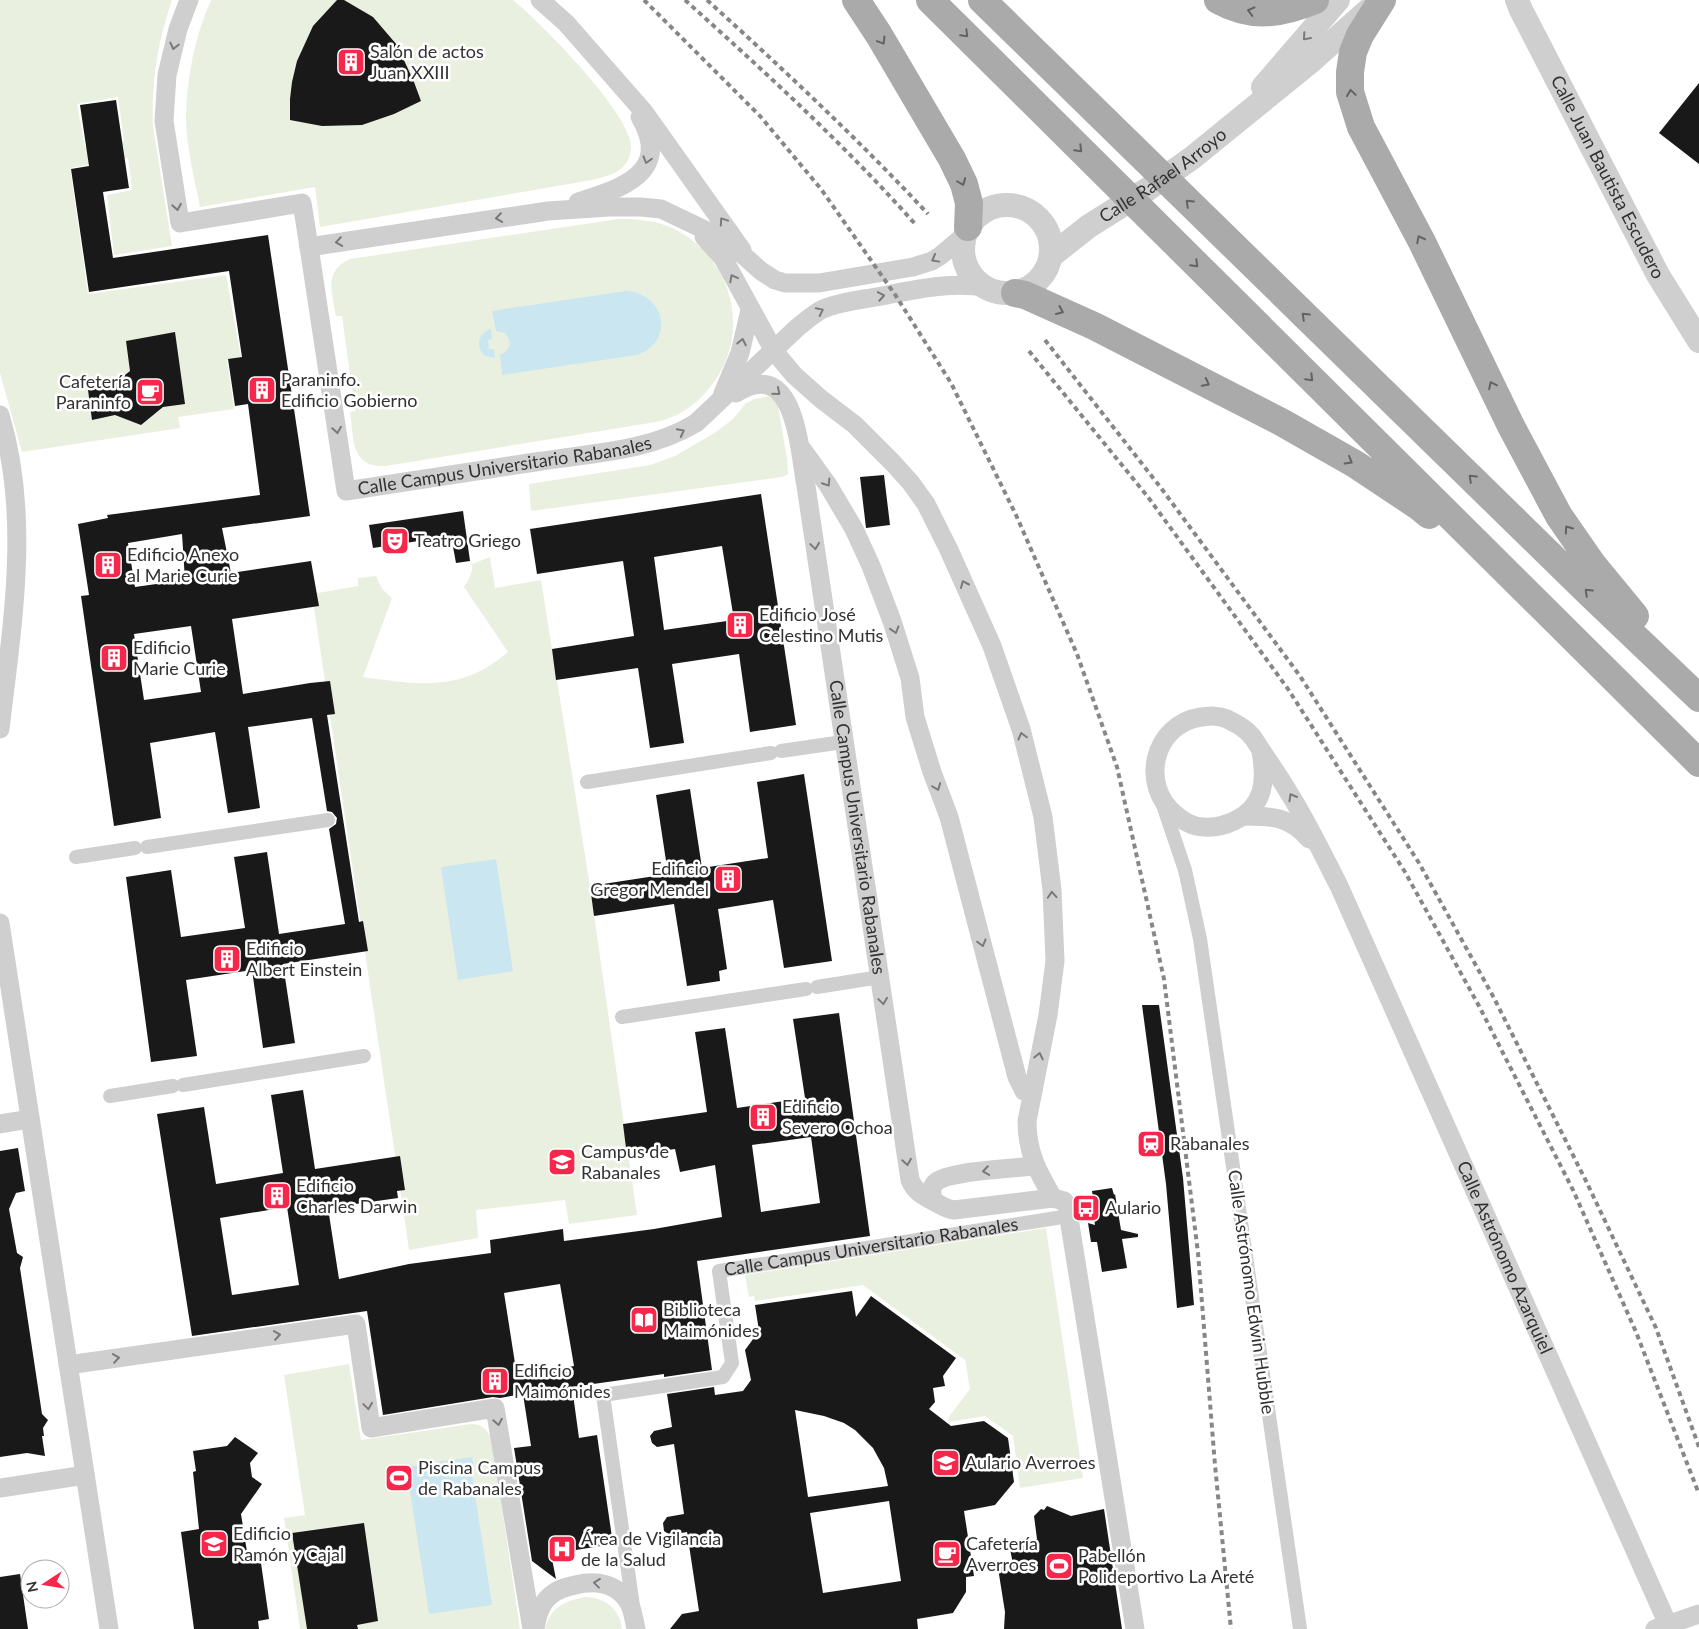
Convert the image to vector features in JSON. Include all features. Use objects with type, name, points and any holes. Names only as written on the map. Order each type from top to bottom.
[{"type":"main road","points":[[856,0],[879,34],[952,159],[964,184],[969,203],[967,231]]},
{"type":"main road","points":[[930,0],[1699,763]]},
{"type":"main road","points":[[982,0],[1699,698]]},
{"type":"main road","points":[[1218,0],[1241,9],[1260,13],[1294,8],[1315,0]]},
{"type":"main road","points":[[1381,0],[1360,34],[1353,52],[1350,92],[1361,127],[1422,242],[1511,426],[1559,516],[1593,565],[1699,688]]},
{"type":"main road","points":[[1015,293],[1025,295],[1094,326],[1283,423],[1355,464],[1418,506],[1571,637]]},
{"type":"street","name":"Calle Campus Universitario Rabanales","points":[[189,0],[178,29],[167,75],[164,121],[180,223],[302,203],[346,491],[644,445],[664,440],[696,423],[813,314],[852,301],[910,291],[961,285],[984,286]]},
{"type":"street","points":[[540,0],[566,23],[644,112],[751,261]]},
{"type":"street","name":"Calle Rafael Arroyo","points":[[1228,128],[1338,0]]},
{"type":"street","name":"Calle Rafael Arroyo","points":[[1051,256],[1095,222],[1172,173],[1304,67],[1381,0]]},
{"type":"street","name":"Calle Juan Bautista Escudero","points":[[1516,3],[1658,275],[1699,341]]},
{"type":"street","points":[[548,211],[614,190],[635,179],[644,168],[649,155],[649,142],[643,123],[620,84]]},
{"type":"street","points":[[309,246],[548,211],[642,207],[661,210],[689,222],[719,239],[776,280],[785,283],[819,283],[898,270],[932,261],[967,231],[975,218],[983,211],[992,206],[1014,204],[1033,212],[1047,229],[1052,247],[1047,269],[1039,280],[1028,288],[1015,293],[994,291],[976,280],[966,264],[963,254],[967,231]]},
{"type":"street","points":[[689,222],[723,258],[774,351],[794,375],[855,425],[896,466],[926,504],[992,646],[1021,729],[1042,817],[1052,890],[1056,961],[1048,1015],[1027,1121],[1028,1139],[1035,1166],[1053,1198],[1064,1201],[1067,1206],[1135,1629]]},
{"type":"street","name":"Calle Rafael Arroyo","points":[[1047,229],[1060,230],[1095,222]]},
{"type":"street","name":"Calle Campus Universitario Rabanales","points":[[718,404],[740,353],[750,310]]},
{"type":"street","name":"Calle Campus Universitario Rabanales","points":[[718,404],[752,385],[769,385],[775,388],[787,401],[792,411],[798,436],[854,529],[872,566],[910,678],[915,717],[932,772],[949,817],[1017,1077],[1024,1091],[1028,1092],[1033,1089]]},
{"type":"street","name":"Calle Campus Universitario Rabanales","points":[[821,399],[806,402],[798,409],[796,415],[798,436],[910,1180],[914,1189],[946,1210],[1053,1198]]},
{"type":"street","points":[[0,415],[6,436],[17,513],[11,632],[0,729]]},
{"type":"street","points":[[1261,751],[1264,775],[1261,792],[1243,816],[1226,825],[1214,827],[1195,826],[1184,821],[1168,809],[1162,800],[1155,782],[1154,770],[1158,751],[1165,738],[1179,724],[1192,718],[1211,716],[1222,717],[1240,725],[1251,734],[1289,792],[1339,886]]},
{"type":"street","points":[[587,782],[843,742]]},
{"type":"street","name":"Calle Astrónomo Edwin Hubble","points":[[1155,782],[1185,870],[1200,939],[1300,1629]]},
{"type":"street","points":[[1243,816],[1273,816],[1295,825],[1308,838],[1339,886]]},
{"type":"street","points":[[76,857],[328,820]]},
{"type":"street","name":"Calle Astrónomo Azarquiel","points":[[1339,886],[1670,1629]]},
{"type":"street","points":[[0,923],[5,994],[30,1118],[109,1629]]},
{"type":"street","points":[[622,1018],[880,977]]},
{"type":"street","points":[[110,1096],[364,1056]]},
{"type":"street","points":[[0,1124],[30,1118]]},
{"type":"street","name":"Calle Campus Universitario Rabanales","points":[[933,1201],[931,1190],[934,1183],[941,1178],[990,1170],[1035,1166]]},
{"type":"street","name":"Calle Campus Universitario Rabanales","points":[[636,1629],[602,1395],[723,1377],[732,1363],[719,1271],[1069,1216]]},
{"type":"street","name":"Calle Campus Universitario Rabanales","points":[[68,1365],[356,1324],[371,1428],[495,1408],[534,1629]]},
{"type":"street","points":[[0,1488],[85,1475]]},
{"type":"street","name":"Calle Campus Universitario Rabanales","points":[[534,1629],[538,1613],[551,1594],[563,1587],[592,1582],[600,1582],[612,1586],[622,1594],[630,1604],[636,1629]]},
{"type":"street","points":[[1655,1629],[1699,1614]]},
{"type":"green space","points":[[0,0],[172,0],[156,62],[153,126],[172,246],[114,255],[107,195],[132,190],[128,158],[70,168],[88,294],[226,275],[241,357],[227,360],[234,409],[178,417],[180,428],[22,452],[0,373]],"holes":[[[118,97],[124,141],[85,147],[77,104]]]},
{"type":"green space","points":[[211,0],[513,0],[563,48],[602,93],[618,115],[628,134],[631,149],[629,157],[622,168],[612,174],[592,180],[320,227],[315,187],[200,207],[187,139],[186,116],[190,71],[196,42]]},
{"type":"green space","points":[[618,219],[645,220],[670,227],[692,240],[710,257],[723,278],[731,300],[733,323],[730,347],[722,370],[707,391],[696,402],[677,415],[656,422],[386,466],[374,465],[360,457],[356,450],[352,432],[350,412],[355,411],[342,316],[336,316],[331,283],[336,270],[341,264],[350,259]]},
{"type":"green space","points":[[768,396],[778,406],[787,458],[788,474],[782,477],[531,511],[529,484],[650,465],[675,456],[716,432],[733,419],[746,403]]},
{"type":"green space","points":[[490,557],[495,588],[541,580],[589,880],[637,1215],[569,1224],[565,1200],[476,1210],[478,1238],[409,1250],[312,594],[358,586],[358,578],[376,576],[382,589],[392,598],[363,677],[421,683],[457,680],[491,665],[508,652],[464,587],[469,579],[472,564]]},
{"type":"green space","points":[[1046,1228],[1083,1478],[1020,1488],[1013,1436],[985,1416],[949,1422],[948,1418],[970,1389],[965,1360],[863,1285],[755,1301],[754,1296],[749,1297],[745,1275]]},
{"type":"green space","name":"Piscina Campus de Rabanales","points":[[349,1364],[361,1440],[471,1424],[482,1426],[489,1434],[492,1441],[520,1629],[300,1629],[284,1518],[305,1515],[284,1375]]},
{"type":"green space","points":[[584,1597],[598,1599],[610,1605],[618,1615],[622,1629],[545,1629],[554,1611],[570,1601]]},
{"type":"water","points":[[626,291],[640,294],[650,300],[657,309],[661,319],[661,330],[657,340],[649,349],[637,355],[502,375],[500,355],[508,349],[510,343],[505,333],[496,331],[492,311]]},
{"type":"water","points":[[491,329],[492,339],[488,340],[489,349],[494,349],[495,358],[485,356],[479,345],[483,334]]},
{"type":"water","points":[[496,859],[513,971],[458,980],[441,867]]},
{"type":"water","points":[[472,1457],[474,1467],[471,1468],[492,1605],[429,1614],[408,1478],[406,1478],[404,1467]]},
{"type":"building","name":"Salón de actos Juan XXIII","points":[[337,0],[344,0],[373,17],[397,45],[421,101],[394,114],[362,125],[322,126],[290,120],[292,82],[297,61],[313,26]]},
{"type":"building","points":[[1699,83],[1699,164],[1659,133]]},
{"type":"building","points":[[116,100],[129,188],[103,192],[113,258],[268,235],[310,516],[222,528],[231,573],[311,561],[319,606],[232,619],[243,694],[330,681],[335,714],[327,715],[359,922],[363,921],[368,951],[283,964],[295,1043],[263,1048],[252,970],[186,980],[197,1056],[151,1062],[126,877],[171,870],[181,937],[245,928],[234,857],[267,852],[279,934],[345,924],[329,829],[336,824],[337,818],[332,812],[327,811],[312,718],[248,727],[260,808],[228,813],[215,732],[150,743],[161,818],[114,826],[81,596],[89,595],[78,524],[108,518],[107,515],[260,495],[248,404],[235,406],[228,359],[242,357],[229,271],[89,292],[71,169],[89,166],[80,105]],"holes":[[[182,534],[185,580],[135,587],[128,543]],[[191,626],[201,692],[144,700],[134,634]]]},
{"type":"building","points":[[175,332],[185,404],[163,407],[141,425],[115,415],[92,420],[88,390],[110,387],[130,371],[126,341]]},
{"type":"building","points":[[884,475],[890,525],[866,528],[860,477]]},
{"type":"building","name":"Edificio José Celestino Mutis","points":[[761,494],[796,725],[750,732],[739,654],[672,664],[684,743],[650,748],[638,668],[556,680],[552,649],[634,636],[623,561],[537,574],[530,529]],"holes":[[[722,546],[734,620],[664,630],[654,557]]]},
{"type":"building","name":"Teatro Griego","points":[[463,511],[470,561],[456,563],[451,536],[373,548],[369,525]]},
{"type":"building","name":"Edificio Gregor Mendel","points":[[804,774],[832,961],[784,968],[773,900],[718,909],[727,969],[719,971],[720,981],[687,986],[674,904],[594,916],[590,886],[668,874],[656,795],[690,789],[702,868],[768,858],[757,782]]},
{"type":"building","points":[[1142,1005],[1159,1005],[1183,1178],[1194,1305],[1177,1308],[1166,1184]]},
{"type":"building","name":"Edificio Maimónides","points":[[839,1013],[870,1236],[697,1261],[712,1370],[664,1377],[664,1374],[572,1387],[579,1438],[597,1435],[613,1544],[551,1554],[556,1579],[532,1561],[514,1448],[531,1446],[523,1394],[383,1415],[367,1311],[192,1336],[157,1114],[204,1107],[216,1184],[283,1173],[271,1095],[303,1090],[315,1169],[400,1156],[405,1190],[397,1191],[398,1198],[328,1208],[339,1279],[409,1264],[491,1253],[490,1240],[563,1229],[564,1241],[654,1229],[722,1217],[715,1165],[680,1172],[675,1149],[627,1156],[623,1124],[707,1112],[695,1032],[725,1028],[737,1108],[805,1098],[793,1019]],"holes":[[[811,1137],[820,1203],[761,1212],[752,1145]],[[287,1207],[299,1285],[232,1295],[220,1218]],[[560,1284],[574,1366],[517,1376],[504,1293]]]},
{"type":"building","points":[[18,1148],[25,1191],[16,1193],[9,1209],[17,1253],[23,1257],[20,1268],[42,1414],[48,1420],[43,1428],[44,1436],[42,1436],[45,1456],[27,1453],[0,1457],[0,1151]]},
{"type":"building","points":[[1112,1188],[1115,1194],[1121,1230],[1138,1234],[1138,1237],[1122,1239],[1127,1268],[1102,1272],[1097,1242],[1091,1242],[1088,1223],[1095,1225],[1091,1198],[1093,1198],[1092,1191]]},
{"type":"building","name":"Aulario Averroes","points":[[852,1291],[856,1317],[871,1296],[956,1358],[943,1376],[945,1386],[933,1388],[935,1402],[929,1409],[951,1426],[984,1421],[1008,1438],[1014,1482],[995,1505],[964,1511],[974,1576],[966,1577],[966,1592],[953,1613],[917,1619],[918,1629],[670,1629],[682,1614],[699,1611],[687,1532],[670,1535],[664,1531],[663,1523],[667,1517],[684,1514],[674,1444],[657,1447],[652,1443],[650,1436],[654,1431],[672,1427],[667,1394],[714,1387],[715,1395],[743,1391],[751,1380],[745,1350],[759,1331],[755,1305]],"holes":[[[795,1410],[824,1416],[844,1423],[855,1430],[873,1448],[884,1468],[888,1486],[808,1497]],[[889,1501],[901,1581],[823,1593],[810,1513]]]},
{"type":"building","name":"Edificio Ramón y Cajal","points":[[235,1437],[258,1453],[250,1463],[252,1477],[262,1484],[241,1514],[248,1558],[260,1556],[269,1619],[258,1621],[259,1629],[194,1629],[181,1532],[199,1529],[193,1472],[196,1471],[193,1451],[227,1446]]},
{"type":"building","name":"Pabellón Polideportivo La Areté","points":[[1047,1506],[1071,1516],[1104,1509],[1122,1629],[1004,1629],[1005,1612],[998,1568],[1013,1564],[1009,1544],[1037,1539],[1034,1516]]},
{"type":"building","points":[[364,1523],[378,1621],[357,1625],[358,1629],[307,1629],[292,1533]]},
{"type":"building","points":[[20,1574],[20,1609],[25,1609],[28,1629],[0,1629],[0,1577]]},
{"type":"railway","points":[[644,0],[760,116],[821,189],[896,296],[951,383],[1016,515],[1077,654],[1117,767],[1164,979],[1198,1253],[1215,1465],[1231,1629]]},
{"type":"railway","points":[[685,0],[833,138],[916,225]]},
{"type":"railway","points":[[707,0],[820,105],[928,214]]},
{"type":"railway","points":[[1045,340],[1161,488],[1300,676],[1419,863],[1494,998],[1586,1181],[1656,1328],[1699,1447]]},
{"type":"railway","points":[[1029,351],[1148,497],[1288,689],[1405,872],[1479,1006],[1573,1190],[1636,1332],[1699,1494]]},
{"type":"place","name":"Salón de actos Juan XXIII","points":[[351,62]]},
{"type":"place","name":"Paraninfo. Edificio Gobierno","points":[[262,390]]},
{"type":"place","name":"Cafetería Paraninfo","points":[[150,392]]},
{"type":"place","name":"Teatro Griego","points":[[395,541]]},
{"type":"place","name":"Edificio Anexo al Marie Curie","points":[[108,565]]},
{"type":"place","name":"Edificio José Celestino Mutis","points":[[740,625]]},
{"type":"place","name":"Edificio Marie Curie","points":[[114,658]]},
{"type":"place","name":"Edificio Gregor Mendel","points":[[728,879]]},
{"type":"place","name":"Edificio Albert Einstein","points":[[227,959]]},
{"type":"place","name":"Edificio Severo Ochoa","points":[[763,1117]]},
{"type":"place","name":"Rabanales","points":[[1151,1144]]},
{"type":"place","name":"Campus de Rabanales","points":[[562,1162]]},
{"type":"place","name":"Edificio Charles Darwin","points":[[277,1196]]},
{"type":"place","name":"Aulario","points":[[1086,1208]]},
{"type":"place","name":"Biblioteca Maimónides","points":[[644,1320]]},
{"type":"place","name":"Edificio Maimónides","points":[[495,1381]]},
{"type":"place","name":"Aulario Averroes","points":[[946,1463]]},
{"type":"place","name":"Piscina Campus de Rabanales","points":[[399,1478]]},
{"type":"place","name":"Edificio Ramón y Cajal","points":[[214,1544]]},
{"type":"place","name":"Área de Vigilancia de la Salud","points":[[562,1549]]},
{"type":"place","name":"Cafetería Averroes","points":[[947,1554]]},
{"type":"place","name":"Pabellón Polideportivo La Areté","points":[[1059,1566]]}]
